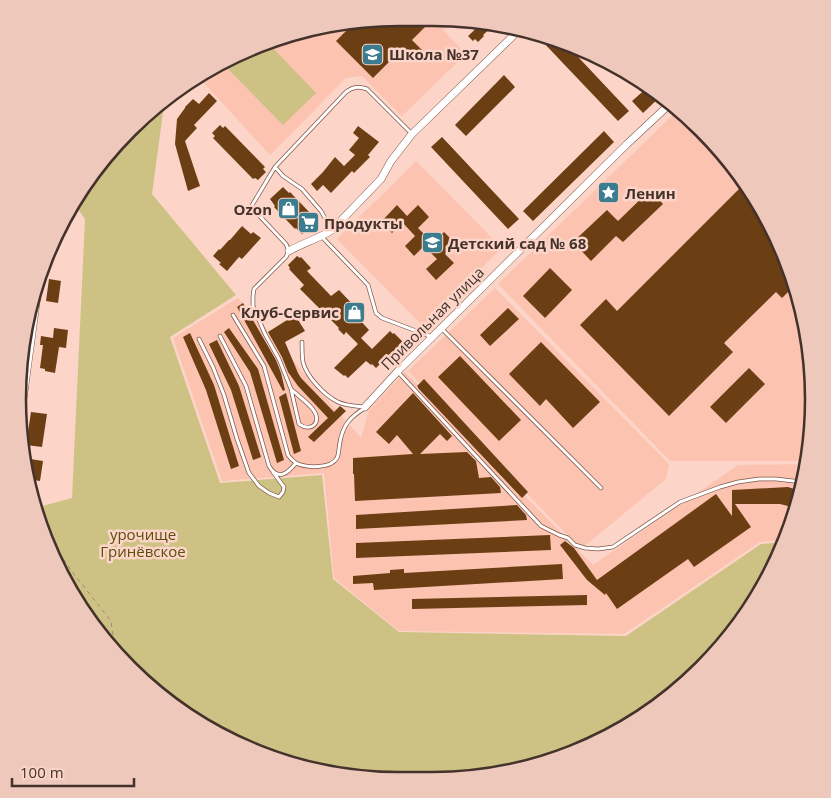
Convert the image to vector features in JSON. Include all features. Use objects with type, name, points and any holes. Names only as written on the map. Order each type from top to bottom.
[{"type":"street","points":[[289,251],[332,230],[381,179],[391,161],[412,134],[513,35]]},
{"type":"street","name":"Привольная улица","points":[[365,407],[432,337],[665,108]]},
{"type":"street","points":[[28,362],[33,329]]},
{"type":"lane","points":[[290,389],[314,411],[317,418],[315,424],[309,428],[304,428],[299,424],[290,389],[279,359],[265,334],[253,306],[254,289],[286,257],[289,251],[286,244],[252,207],[275,168],[346,92],[352,88],[367,89],[412,134]]},
{"type":"lane","points":[[275,168],[302,189],[321,212],[332,230]]},
{"type":"lane","points":[[322,236],[368,286],[376,313],[382,318],[432,337]]},
{"type":"lane","points":[[233,315],[264,366],[288,455],[296,463],[319,467],[328,465],[337,458],[344,428],[353,416],[365,407]]},
{"type":"lane","points":[[442,328],[601,488]]},
{"type":"lane","points":[[199,339],[224,395],[249,473],[260,486],[278,497],[283,492],[284,487],[269,466],[246,386],[220,336]]},
{"type":"lane","points":[[302,342],[303,362],[308,374],[316,384],[339,403],[365,407]]},
{"type":"lane","points":[[398,371],[541,526],[568,538],[575,545],[585,548],[598,549],[613,546],[680,502],[720,487],[759,479],[796,481]]},
{"type":"lane","points":[[273,472],[281,475],[288,472],[296,463]]},
{"type":"path","points":[[61,556],[111,621],[113,638]]},
{"type":"shaded area","points":[[399,26],[446,27],[443,30],[466,54],[402,116],[362,76],[346,78],[270,155],[203,82],[234,65],[279,46],[326,33],[350,29]]},
{"type":"shaded area","points":[[673,115],[696,135],[728,172],[742,192],[766,234],[785,279],[798,326],[802,350],[805,399],[800,461],[670,461],[498,284]]},
{"type":"shaded area","points":[[416,161],[502,248],[423,326],[337,239]]},
{"type":"shaded area","points":[[495,288],[669,464],[666,479],[581,549],[408,371]]},
{"type":"shaded area","points":[[238,298],[361,438],[369,410],[405,372],[593,565],[738,465],[799,464],[798,472],[785,519],[777,541],[760,542],[624,634],[399,631],[334,578],[324,473],[222,481],[173,338]]},
{"type":"green space","points":[[273,48],[316,93],[283,125],[227,68]]},
{"type":"green space","name":"урочище Гринёвское","points":[[166,108],[163,113],[152,194],[236,295],[170,337],[220,483],[322,475],[333,579],[399,632],[626,636],[761,544],[776,543],[755,585],[728,626],[712,645],[696,663],[659,695],[618,722],[575,743],[552,752],[505,765],[481,769],[432,772],[350,769],[326,765],[279,752],[213,722],[172,695],[153,679],[135,663],[103,626],[76,585],[65,564],[42,506],[72,498],[85,219],[78,209],[103,172],[135,135]]},
{"type":"building","name":"Школа №37","points":[[426,26],[412,40],[422,50],[412,58],[403,48],[373,78],[336,41],[350,29]]},
{"type":"building","points":[[476,29],[488,30],[478,42],[475,39],[473,41],[468,36]]},
{"type":"building","points":[[545,44],[577,56],[629,111],[618,121]]},
{"type":"building","points":[[504,75],[515,87],[466,136],[455,125]]},
{"type":"building","points":[[643,92],[656,101],[643,113],[632,101]]},
{"type":"building","points":[[209,93],[217,101],[194,125],[197,128],[185,141],[200,186],[188,191],[175,144],[177,119],[193,99],[199,104]]},
{"type":"building","points":[[220,125],[223,128],[225,126],[265,167],[263,169],[266,172],[258,180],[253,179],[213,138],[215,136],[212,133]]},
{"type":"building","points":[[358,126],[379,142],[368,155],[370,157],[354,173],[352,171],[331,193],[323,185],[317,191],[311,184],[335,157],[344,166],[355,155],[349,150],[359,138],[353,133]]},
{"type":"building","points":[[604,131],[614,142],[533,221],[523,211]]},
{"type":"building","points":[[442,137],[519,219],[508,229],[431,147]]},
{"type":"building","points":[[283,187],[311,214],[309,215],[315,222],[302,234],[274,207],[270,199]]},
{"type":"building","points":[[740,188],[766,234],[789,291],[782,298],[776,292],[724,343],[733,352],[669,416],[580,325],[606,299],[617,311]]},
{"type":"building","points":[[650,190],[663,204],[623,242],[616,236],[591,261],[573,242],[607,210],[618,221]]},
{"type":"building","name":"Детский сад № 68","points":[[397,205],[407,216],[418,205],[429,217],[418,228],[433,243],[444,232],[455,243],[445,254],[454,263],[436,280],[426,269],[437,259],[424,246],[414,256],[405,246],[415,236],[403,223],[392,233],[381,222]]},
{"type":"building","points":[[242,226],[251,234],[253,232],[261,238],[242,259],[239,257],[227,271],[213,256]]},
{"type":"building","points":[[297,256],[301,257],[311,268],[307,271],[331,296],[339,290],[362,314],[358,318],[369,330],[361,338],[372,349],[390,331],[403,342],[376,368],[366,361],[348,378],[334,368],[358,344],[346,332],[344,335],[300,289],[304,285],[289,269],[288,265]]},
{"type":"building","points":[[550,268],[572,290],[545,318],[523,296]]},
{"type":"building","points":[[49,279],[61,281],[58,303],[46,301]]},
{"type":"building","points":[[243,303],[276,360],[285,390],[283,391],[237,307]]},
{"type":"building","points":[[508,308],[519,319],[490,346],[480,335]]},
{"type":"building","points":[[295,315],[305,331],[285,342],[298,373],[334,412],[340,406],[346,411],[314,442],[308,437],[328,418],[298,386],[288,372],[268,332]]},
{"type":"building","points":[[54,328],[68,330],[66,348],[59,347],[55,373],[40,368],[43,345],[40,345],[41,336],[53,338]]},
{"type":"building","points":[[229,328],[258,369],[284,460],[277,463],[250,372],[224,332]]},
{"type":"building","points":[[190,333],[214,385],[239,466],[231,469],[206,390],[183,337]]},
{"type":"building","points":[[217,340],[239,386],[261,457],[253,460],[231,390],[209,344]]},
{"type":"building","points":[[541,342],[600,402],[573,428],[546,399],[540,406],[509,374]]},
{"type":"building","points":[[460,356],[521,420],[499,441],[438,377]]},
{"type":"building","points":[[749,368],[765,384],[726,423],[710,407]]},
{"type":"building","points":[[424,379],[528,492],[522,498],[418,388],[417,386]]},
{"type":"building","points":[[286,393],[301,451],[294,454],[279,397]]},
{"type":"building","points":[[413,393],[452,436],[447,441],[440,434],[420,454],[467,452],[476,461],[479,478],[491,477],[500,487],[501,493],[355,501],[353,458],[413,454],[397,435],[389,444],[376,432]]},
{"type":"building","points":[[31,412],[47,414],[42,447],[29,445],[28,433]]},
{"type":"building","points":[[31,459],[43,461],[40,481],[35,480]]},
{"type":"building","points":[[788,487],[794,489],[789,506],[780,504],[735,504],[751,527],[694,567],[688,559],[617,609],[606,593],[605,595],[587,580],[560,545],[565,541],[574,548],[597,580],[716,494],[732,516],[732,490]]},
{"type":"building","points":[[517,505],[526,515],[527,520],[356,529],[356,515]]},
{"type":"building","points":[[550,535],[551,550],[356,558],[356,543]]},
{"type":"building","points":[[562,564],[563,579],[374,590],[373,583],[353,584],[353,576],[390,573],[390,570],[404,569],[404,573]]},
{"type":"building","points":[[587,595],[587,605],[412,609],[412,599]]},
{"type":"place","name":"Школа №37","points":[[373,54]]},
{"type":"place","name":"Ленин","points":[[609,193]]},
{"type":"place","name":"Ozon","points":[[288,209]]},
{"type":"place","name":"Продукты","points":[[308,223]]},
{"type":"place","name":"Детский сад № 68","points":[[432,243]]},
{"type":"place","name":"Клуб-Сервис","points":[[355,312]]}]
